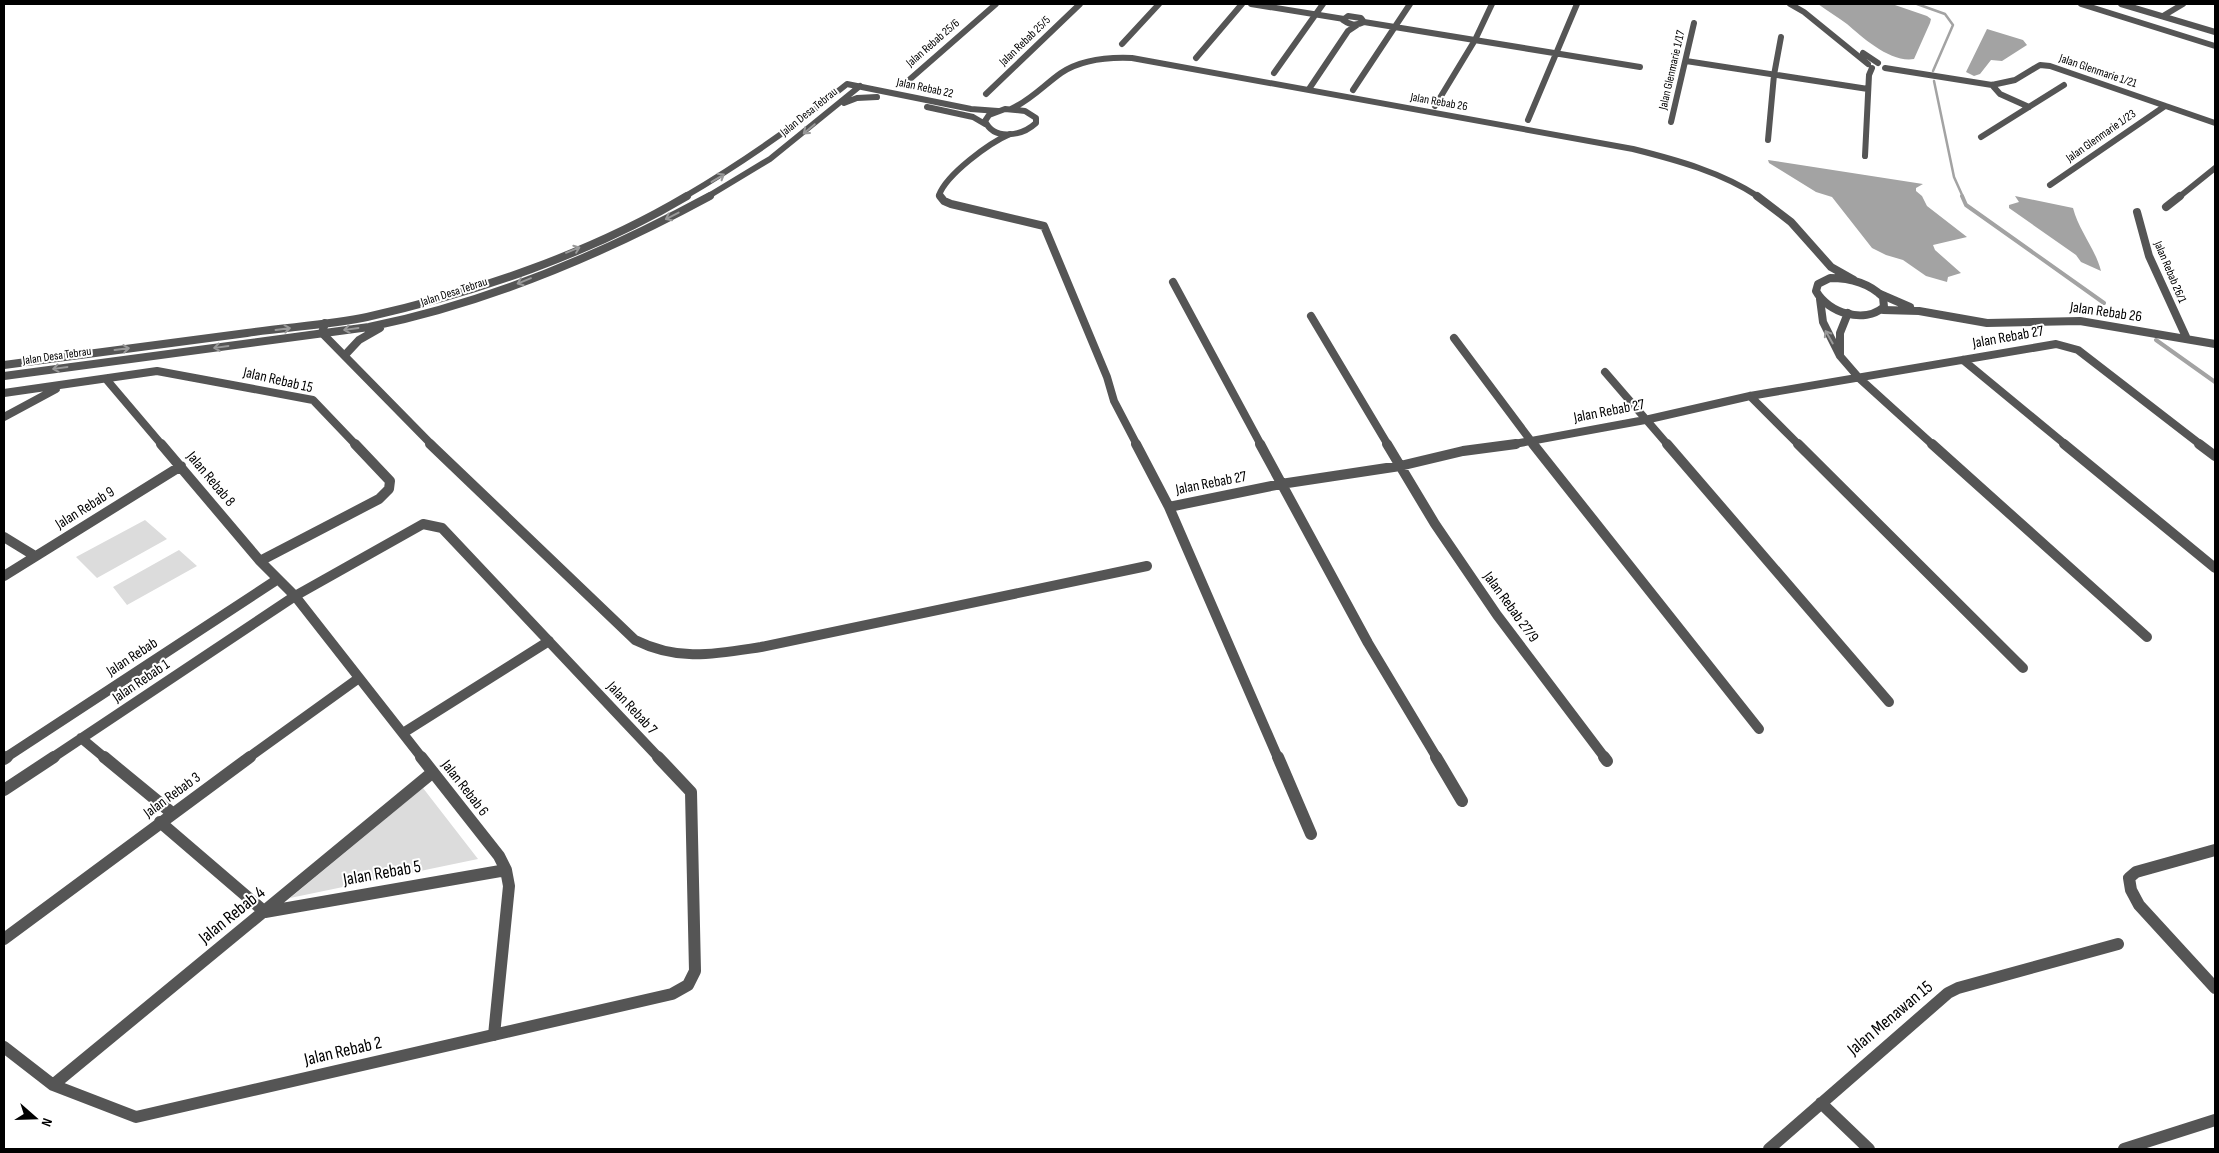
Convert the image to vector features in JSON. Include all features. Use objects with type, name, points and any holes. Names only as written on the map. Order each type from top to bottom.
[{"type":"street","name":"Jalan Rebab 25/6","points":[[909,80],[996,4]]},
{"type":"street","name":"Jalan Rebab 25/5","points":[[986,94],[1080,4]]},
{"type":"street","points":[[1122,44],[1159,4]]},
{"type":"street","points":[[1196,58],[1242,4]]},
{"type":"street","points":[[1251,4],[1316,14],[1357,25]]},
{"type":"street","points":[[1274,73],[1323,4]]},
{"type":"street","points":[[1353,90],[1410,4]]},
{"type":"street","points":[[1435,106],[1475,40],[1492,4]]},
{"type":"street","points":[[1528,120],[1576,4]]},
{"type":"street","points":[[1790,4],[1820,24],[1870,66]]},
{"type":"street","points":[[1799,4],[1885,68]]},
{"type":"street","points":[[2081,4],[2215,46]]},
{"type":"street","points":[[2121,4],[2215,32]]},
{"type":"street","points":[[2163,16],[2183,4]]},
{"type":"street","points":[[1345,21],[1354,16],[1363,19],[1364,22]]},
{"type":"street","points":[[1345,21],[1348,31]]},
{"type":"street","points":[[1309,89],[1348,31],[1364,22],[1640,67]]},
{"type":"street","name":"Jalan Glenmarie 1/17","points":[[1672,122],[1694,23]]},
{"type":"street","points":[[1820,24],[1827,24]]},
{"type":"street","points":[[1834,36],[1841,35]]},
{"type":"street","points":[[1768,140],[1774,75],[1781,37]]},
{"type":"street","name":"Jalan Rebab 26","points":[[1011,109],[1026,102],[1061,73],[1075,66],[1101,59],[1121,57],[1309,89],[1633,149],[1675,160],[1736,184],[1769,203],[1801,231],[1816,250]]},
{"type":"street","points":[[1686,61],[1868,89]]},
{"type":"street","points":[[1870,66],[1878,63]]},
{"type":"street","name":"Jalan Glenmarie 1/21","points":[[1870,66],[1880,70],[1885,68],[1992,85],[2015,80],[2040,65],[2044,65],[2056,67],[2215,123]]},
{"type":"street","points":[[1865,156],[1870,66]]},
{"type":"street","points":[[1992,85],[2000,94],[2029,107]]},
{"type":"street","points":[[1981,137],[2064,85]]},
{"type":"street","name":"Jalan Rebab 22","points":[[844,86],[971,109],[998,111],[1011,109]]},
{"type":"street","name":"Jalan Desa Tebrau","points":[[4,365],[325,323],[399,310],[496,280],[616,231],[683,198],[774,142],[844,86]]},
{"type":"street","name":"Jalan Rebab 22","points":[[857,89],[877,97],[966,116],[987,127],[1010,134]]},
{"type":"street","name":"Jalan Desa Tebrau","points":[[4,376],[395,322],[505,288],[642,231],[695,204],[756,168],[788,145],[857,89]]},
{"type":"street","name":"Jalan Rebab 26","points":[[1010,134],[1022,132],[1034,126],[1036,118],[1030,113],[1040,92]]},
{"type":"street","points":[[834,108],[851,100],[877,97]]},
{"type":"street","name":"Jalan Glenmarie 1/23","points":[[2050,185],[2165,106]]},
{"type":"street","points":[[1011,109],[1030,113]]},
{"type":"street","points":[[977,154],[988,138],[986,118],[998,111]]},
{"type":"street","points":[[1010,134],[997,139],[977,154],[942,188],[940,198],[950,204],[1033,222],[1044,226],[1047,230],[1107,377],[1114,401],[1169,507],[1311,834]]},
{"type":"street","points":[[2166,207],[2215,168]]},
{"type":"street","name":"Jalan Rebab 26/1","points":[[2137,212],[2149,256],[2186,339]]},
{"type":"street","points":[[1816,250],[1826,271],[1825,280]]},
{"type":"street","points":[[1816,250],[1831,266],[1854,280],[1905,305],[1933,313]]},
{"type":"street","points":[[1854,280],[1841,278],[1825,280],[1816,287],[1820,298],[1819,309],[1825,331],[1840,356],[1859,378],[2147,637]]},
{"type":"street","points":[[1173,282],[1217,360],[1281,484],[1368,643],[1462,801]]},
{"type":"street","points":[[1880,294],[1884,300],[1882,310]]},
{"type":"street","points":[[1820,298],[1834,309],[1848,313],[1869,315],[1882,310],[1933,313]]},
{"type":"street","points":[[1840,356],[1840,333],[1848,313]]},
{"type":"street","name":"Jalan Rebab 26","points":[[1933,313],[1987,323],[2080,321],[2215,344]]},
{"type":"street","name":"Jalan Rebab 27/9","points":[[1311,316],[1435,524],[1497,615],[1607,761]]},
{"type":"street","points":[[345,355],[359,340],[395,322]]},
{"type":"street","points":[[325,323],[322,333],[463,476],[635,640],[650,649],[664,654],[702,656],[761,646],[1147,566]]},
{"type":"street","points":[[1454,338],[1531,441],[1759,729]]},
{"type":"street","name":"Jalan Rebab 27","points":[[1169,507],[1281,484],[1400,466],[1463,451],[1646,420],[1750,396],[2056,344],[2078,350],[2215,456]]},
{"type":"street","points":[[1963,360],[2215,568]]},
{"type":"street","name":"Jalan Rebab 15","points":[[4,393],[157,371],[313,400],[390,481],[389,489],[378,499],[260,561]]},
{"type":"street","points":[[1605,372],[1889,702]]},
{"type":"street","name":"Jalan Rebab 8","points":[[106,379],[260,561],[295,596]]},
{"type":"street","points":[[4,417],[61,386]]},
{"type":"street","points":[[1750,396],[2023,668]]},
{"type":"street","name":"Jalan Rebab 9","points":[[4,576],[181,466]]},
{"type":"street","name":"Jalan Rebab 1","points":[[4,790],[295,596],[423,524]]},
{"type":"street","name":"Jalan Rebab 7","points":[[423,524],[442,528],[691,792],[695,971]]},
{"type":"street","points":[[4,537],[36,556]]},
{"type":"street","name":"Jalan Rebab","points":[[4,759],[278,579]]},
{"type":"street","name":"Jalan Rebab 6","points":[[295,596],[499,856],[506,870],[509,886],[494,1035]]},
{"type":"street","points":[[403,733],[549,642]]},
{"type":"street","name":"Jalan Rebab 3","points":[[4,939],[172,813],[359,678]]},
{"type":"street","points":[[82,738],[172,813]]},
{"type":"street","name":"Jalan Rebab 4","points":[[53,1085],[433,772]]},
{"type":"street","points":[[160,822],[265,912]]},
{"type":"street","points":[[2215,850],[2136,872],[2129,878],[2130,890],[2139,906],[2215,988]]},
{"type":"street","name":"Jalan Rebab 5","points":[[265,912],[506,870]]},
{"type":"street","name":"Jalan Menawan 15","points":[[1769,1149],[1935,1002],[1958,988],[2118,944]]},
{"type":"street","name":"Jalan Rebab 2","points":[[4,1047],[53,1085],[136,1117],[672,994],[688,985],[695,971]]},
{"type":"street","points":[[1821,1103],[1869,1149]]},
{"type":"street","points":[[2124,1149],[2215,1120]]},
{"type":"shaded area","points":[[1818,4],[1892,4],[1931,19],[1914,59],[1905,59],[1896,57],[1878,48],[1844,21]]},
{"type":"shaded area","points":[[1987,29],[2023,40],[2027,45],[2002,61],[1991,60],[1980,74],[1974,76],[1966,72]]},
{"type":"shaded area","points":[[1768,160],[1923,184],[1916,188],[1916,191],[1922,196],[1927,206],[1967,237],[1933,245],[1935,250],[1961,273],[1948,277],[1947,282],[1926,276],[1903,260],[1872,248],[1832,197],[1816,192],[1769,163]]},
{"type":"shaded area","points":[[2015,196],[2073,208],[2101,271],[2081,262],[2076,255],[2009,208],[2009,205],[2019,202]]},
{"type":"shaded area","points":[[145,520],[167,539],[97,578],[76,557]]},
{"type":"shaded area","points":[[179,550],[197,566],[127,605],[113,587]]},
{"type":"shaded area","points":[[423,788],[478,859],[290,898]]},
{"type":"waterway","points":[[1917,4],[1945,14],[1953,25],[1933,71]]},
{"type":"waterway","points":[[1934,81],[1954,177],[1963,197]]},
{"type":"waterway","points":[[1962,196],[1966,205],[2104,303]]},
{"type":"waterway","points":[[2156,340],[2215,382]]}]
